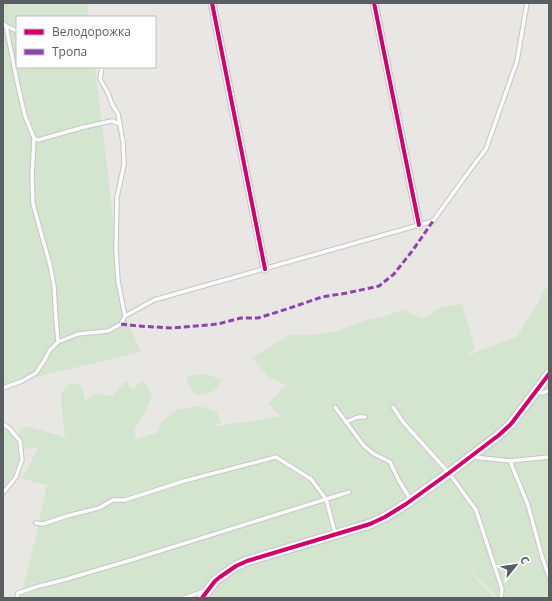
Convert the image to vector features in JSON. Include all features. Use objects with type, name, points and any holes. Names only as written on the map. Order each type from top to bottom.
[{"type":"street","points":[[212,3],[265,269]]},
{"type":"street","points":[[374,3],[419,225]]},
{"type":"street","points":[[202,598],[216,581],[236,566],[247,561],[336,535],[377,521],[411,500],[449,473],[508,427],[549,374]]},
{"type":"lane","points":[[3,388],[22,381],[36,373],[50,350],[58,342],[78,334],[108,331],[121,324],[125,316],[154,300],[433,221],[486,149],[517,61],[527,3]]},
{"type":"lane","points":[[4,25],[16,31]]},
{"type":"lane","points":[[4,25],[25,116],[34,138],[32,177],[33,204],[54,286],[58,342]]},
{"type":"lane","points":[[102,68],[100,79],[118,114],[124,142],[124,165],[117,197],[116,249],[118,281],[125,316]]},
{"type":"lane","points":[[34,138],[38,140],[112,121],[120,124]]},
{"type":"lane","points":[[535,391],[543,393],[549,390]]},
{"type":"lane","points":[[335,407],[364,446],[374,454],[390,462],[399,481],[411,500]]},
{"type":"lane","points":[[393,408],[403,422],[449,473],[476,510],[502,589],[501,598]]},
{"type":"lane","points":[[346,422],[358,417],[365,417]]},
{"type":"lane","points":[[3,424],[9,428],[20,441],[22,460],[16,477],[3,493]]},
{"type":"lane","points":[[36,523],[43,524],[99,508],[113,500],[125,500],[184,481],[276,457],[312,479],[326,499],[336,535]]},
{"type":"lane","points":[[470,457],[510,461],[549,457]]},
{"type":"lane","points":[[510,461],[528,505],[549,577]]},
{"type":"lane","points":[[17,598],[18,593],[36,587],[124,562],[349,492]]},
{"type":"lane","points":[[543,560],[549,560]]},
{"type":"lane","points":[[184,598],[208,589]]},
{"type":"green space","points":[[3,3],[87,3],[89,16],[16,16],[16,68],[95,68],[125,316],[141,352],[3,386]]},
{"type":"green space","points":[[549,283],[549,598],[498,598],[450,551],[495,598],[20,598],[47,485],[22,479],[38,448],[21,449],[20,446],[16,468],[11,478],[3,488],[3,425],[19,440],[18,435],[26,426],[65,437],[61,393],[71,382],[82,386],[85,400],[94,393],[112,396],[126,381],[132,389],[143,381],[152,394],[147,409],[134,429],[136,439],[158,432],[163,420],[178,409],[199,406],[216,411],[221,423],[211,427],[283,416],[278,414],[268,403],[286,385],[270,378],[252,358],[290,335],[314,335],[333,332],[404,309],[422,319],[441,307],[462,304],[475,349],[466,356],[517,337]]},
{"type":"green space","points":[[206,374],[222,380],[217,388],[208,394],[195,394],[186,377]]},
{"type":"marked path","points":[[121,324],[172,328],[218,324],[241,318],[258,318],[322,297],[379,286],[394,274],[433,221]]},
{"type":"cycle path","points":[[212,3],[265,269]]},
{"type":"cycle path","points":[[374,3],[419,225]]},
{"type":"cycle path","points":[[202,598],[215,581],[236,566],[247,561],[370,524],[406,504],[499,435],[511,424],[549,374]]}]
